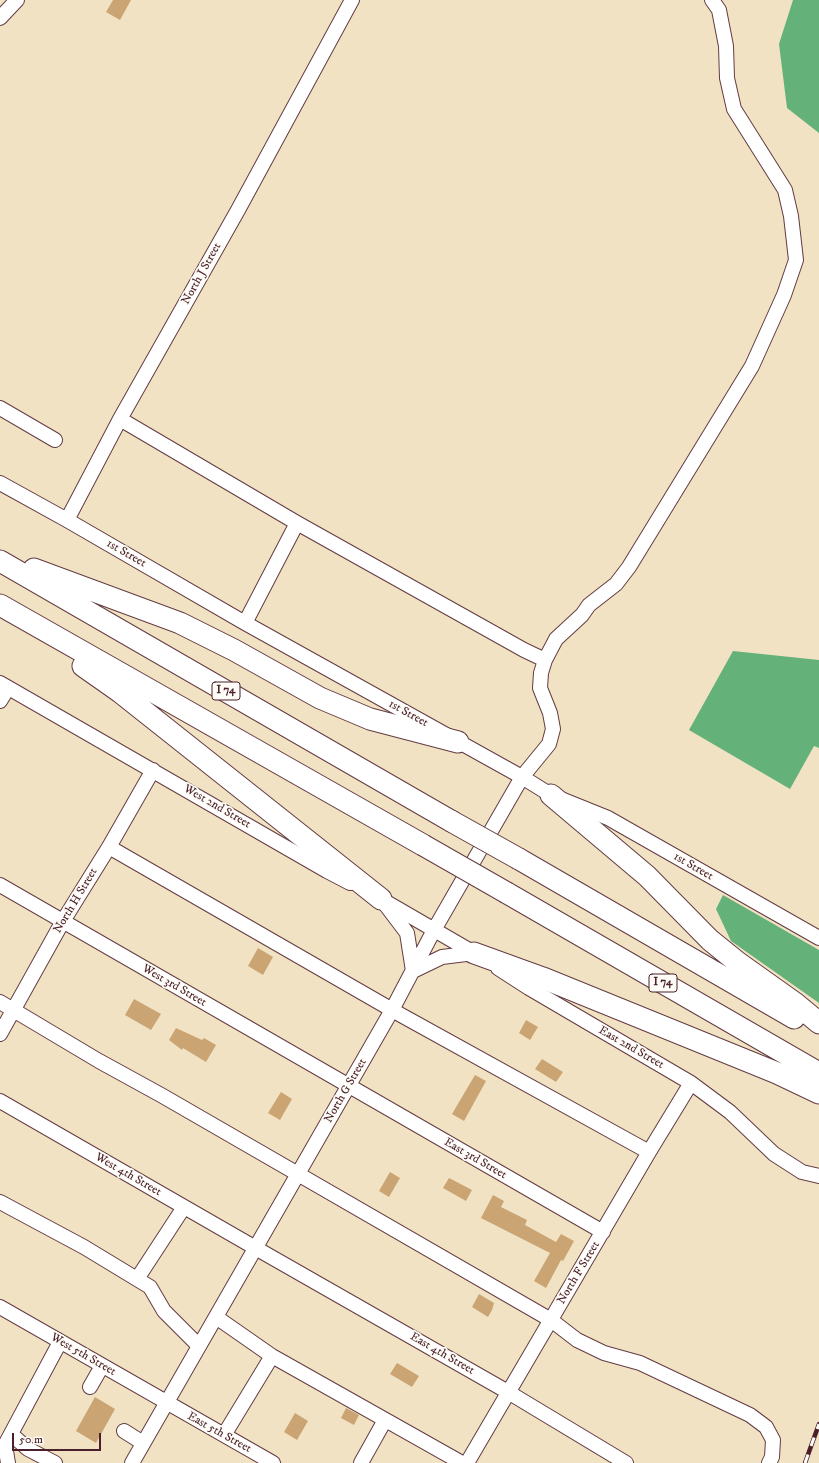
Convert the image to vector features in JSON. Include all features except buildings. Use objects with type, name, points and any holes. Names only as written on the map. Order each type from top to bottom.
[{"type":"highway","points":[[0,557],[180,623],[234,650],[320,698],[370,719],[458,742]]},
{"type":"highway","name":"I 74","points":[[0,561],[819,1032]]},
{"type":"highway","points":[[0,606],[120,692],[381,899]]},
{"type":"highway","name":"I 74","points":[[0,606],[424,845],[819,1073]]},
{"type":"highway","points":[[551,795],[647,876],[710,940],[736,961],[795,1003],[819,1023]]},
{"type":"highway","points":[[474,953],[543,978],[762,1067],[819,1093]]},
{"type":"street","points":[[0,18],[17,0]]},
{"type":"street","name":"North J Street","points":[[67,520],[120,419],[238,210],[352,0]]},
{"type":"street","name":"North G Street","points":[[132,1463],[299,1174],[392,1010],[434,930],[522,777],[549,744],[552,729],[550,713],[540,688],[541,673],[545,660],[556,639],[582,615],[589,605],[616,584],[630,567],[752,366],[784,295],[796,260],[791,216],[785,190],[734,109],[727,78],[725,39],[719,10],[712,0]]},
{"type":"street","points":[[0,408],[55,440]]},
{"type":"street","points":[[120,419],[297,523],[524,650],[545,660]]},
{"type":"street","name":"1st Street","points":[[0,483],[245,623],[522,777],[551,795],[608,818],[819,938]]},
{"type":"street","points":[[245,623],[297,523]]},
{"type":"street","points":[[0,701],[4,685]]},
{"type":"street","name":"West 2nd Street","points":[[4,685],[327,871],[381,899],[434,930]]},
{"type":"street","name":"North H Street","points":[[0,1034],[63,922],[109,847],[153,770]]},
{"type":"street","points":[[109,847],[392,1010],[649,1152]]},
{"type":"street","name":"West 3rd Street","points":[[0,886],[348,1086]]},
{"type":"street","points":[[381,899],[407,933],[413,971],[442,957],[474,953]]},
{"type":"street","name":"East 2nd Street","points":[[434,930],[690,1083],[730,1112],[774,1154],[802,1172],[819,1176]]},
{"type":"street","points":[[0,1002],[99,1061],[162,1095],[551,1320],[577,1340],[604,1353],[640,1363],[750,1415],[766,1427],[773,1440],[772,1457],[769,1463]]},
{"type":"street","name":"North F Street","points":[[467,1463],[690,1083]]},
{"type":"street","name":"East 3rd Street","points":[[348,1086],[603,1232]]},
{"type":"street","name":"West 4th Street","points":[[0,1101],[256,1249]]},
{"type":"street","points":[[0,1202],[84,1247],[150,1287],[164,1311],[199,1346]]},
{"type":"street","points":[[137,1279],[184,1207]]},
{"type":"street","name":"East 4th Street","points":[[256,1249],[508,1392],[626,1463]]},
{"type":"street","name":"West 5th Street","points":[[0,1307],[166,1403]]},
{"type":"street","points":[[216,1317],[272,1356],[462,1463]]},
{"type":"street","points":[[8,1463],[5,1445],[60,1342]]},
{"type":"street","points":[[224,1436],[272,1356]]},
{"type":"street","points":[[90,1387],[102,1366]]},
{"type":"street","name":"East 5th Street","points":[[166,1403],[273,1463]]},
{"type":"street","points":[[361,1463],[385,1420]]},
{"type":"street","points":[[124,1431],[143,1443]]},
{"type":"street","points":[[11,1434],[28,1449],[55,1463]]},
{"type":"green space","points":[[793,0],[819,0],[819,133],[787,108],[779,44]]},
{"type":"green space","points":[[733,651],[819,660],[819,748],[814,746],[790,789],[689,730]]},
{"type":"green space","points":[[723,895],[819,950],[819,1003],[731,941],[716,909]]},
{"type":"railway","points":[[805,1463],[819,1424]]}]
